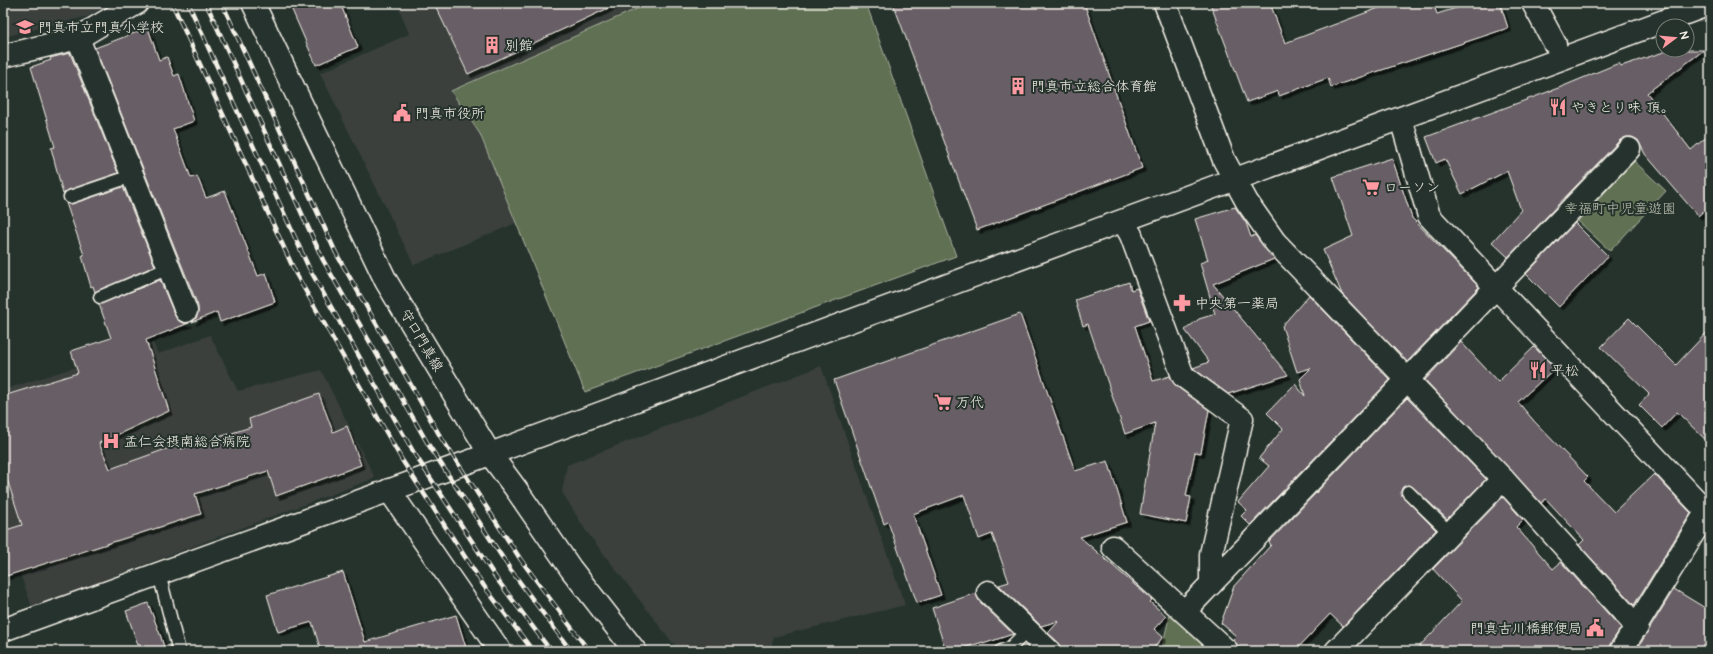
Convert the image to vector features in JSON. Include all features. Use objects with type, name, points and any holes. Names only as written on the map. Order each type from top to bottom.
[{"type":"street","points":[[3,56],[78,38],[137,3]]},
{"type":"street","name":"守口門真線","points":[[253,3],[386,281],[490,454],[571,569],[636,651]]},
{"type":"street","points":[[1165,3],[1224,160],[1247,202],[1274,242],[1503,479],[1637,627]]},
{"type":"street","points":[[1533,3],[1555,44]]},
{"type":"street","points":[[3,630],[490,454],[1710,4]]},
{"type":"street","points":[[78,38],[186,312]]},
{"type":"street","points":[[1401,119],[1429,216],[1708,509],[1621,651]]},
{"type":"street","points":[[1185,611],[1629,149]]},
{"type":"street","points":[[1123,221],[1131,235],[1183,376],[1242,420],[1210,554],[1211,584]]},
{"type":"street","points":[[1336,651],[1503,479]]},
{"type":"street","points":[[389,490],[500,651]]},
{"type":"street","points":[[1113,547],[1185,611],[1227,651]]},
{"type":"street","points":[[988,592],[1049,651]]},
{"type":"lane","points":[[70,197],[132,176]]},
{"type":"lane","points":[[100,297],[169,268]]},
{"type":"lane","points":[[1408,492],[1450,533]]},
{"type":"lane","points":[[159,574],[179,651]]},
{"type":"lane","points":[[1001,651],[1010,648],[1028,630]]},
{"type":"shaded area","name":"門真市立門真小学校","points":[[3,3],[110,3],[89,16],[3,37]]},
{"type":"shaded area","name":"門真市役所","points":[[397,3],[650,3],[451,91],[480,134],[516,223],[414,265],[320,73],[409,34]]},
{"type":"shaded area","points":[[210,335],[238,391],[321,370],[375,478],[32,607],[3,526],[3,390],[153,343],[158,354]]},
{"type":"shaded area","points":[[821,366],[905,605],[774,637],[770,651],[679,651],[586,531],[562,492],[567,465]]},
{"type":"green space","points":[[650,3],[866,3],[956,256],[585,392],[480,134],[451,91]]},
{"type":"green space","name":"幸福町中児童遊園","points":[[1634,161],[1666,191],[1610,251],[1578,221]]},
{"type":"green space","points":[[1171,610],[1211,651],[1161,651]]},
{"type":"building","points":[[289,3],[340,3],[358,47],[316,65]]},
{"type":"building","name":"別館","points":[[434,3],[619,3],[468,74]]},
{"type":"building","name":"門真市立総合体育館","points":[[893,3],[1084,3],[1142,168],[977,230]]},
{"type":"building","points":[[1210,3],[1270,3],[1285,43],[1392,3],[1433,3],[1437,14],[1472,3],[1500,3],[1508,28],[1331,87],[1328,78],[1279,96],[1278,91],[1247,102]]},
{"type":"building","points":[[148,28],[159,60],[167,57],[174,76],[179,74],[194,121],[173,129],[191,178],[197,176],[206,198],[225,191],[258,276],[266,273],[275,302],[220,322],[217,312],[192,322],[198,313],[198,306],[95,48]]},
{"type":"building","points":[[1695,50],[1704,50],[1695,57]]},
{"type":"building","points":[[70,53],[118,173],[68,190],[63,194],[51,148],[55,147],[31,67],[51,60],[50,58]]},
{"type":"building","points":[[1655,55],[1655,58],[1693,58],[1647,93],[1691,150],[1710,134],[1710,205],[1698,216],[1645,154],[1638,140],[1632,137],[1626,137],[1620,140],[1508,257],[1492,242],[1521,210],[1507,171],[1462,194],[1445,159],[1436,163],[1426,137],[1561,87],[1619,63],[1621,66]]},
{"type":"building","points":[[1392,158],[1412,218],[1479,287],[1407,362],[1342,294],[1323,250],[1353,236],[1333,177]]},
{"type":"building","points":[[123,187],[155,266],[95,292],[93,286],[91,287],[82,256],[84,255],[66,203],[72,204]]},
{"type":"building","points":[[1235,207],[1246,223],[1251,237],[1255,235],[1274,259],[1213,284],[1288,375],[1228,394],[1193,368],[1209,362],[1185,330],[1199,319],[1215,314],[1200,263],[1208,260],[1195,219]]},
{"type":"building","points":[[1575,223],[1608,256],[1559,307],[1526,274]]},
{"type":"building","points":[[160,280],[175,316],[179,321],[189,323],[146,340],[169,411],[99,443],[110,469],[180,444],[181,449],[251,427],[249,419],[319,394],[333,432],[347,426],[361,465],[276,496],[268,471],[195,494],[201,514],[3,577],[3,531],[22,525],[3,467],[3,396],[78,373],[71,351],[111,338],[99,304]]},
{"type":"building","points":[[1129,282],[1131,290],[1137,288],[1149,321],[1135,326],[1153,381],[1170,376],[1176,386],[1209,410],[1201,453],[1195,452],[1186,496],[1191,497],[1186,523],[1140,514],[1155,423],[1125,434],[1088,324],[1083,326],[1075,300]]},
{"type":"building","points":[[1309,295],[1390,380],[1250,525],[1241,516],[1247,510],[1238,502],[1269,466],[1259,458],[1283,429],[1267,413],[1295,384],[1305,396],[1300,379],[1311,368],[1297,372],[1282,326]]},
{"type":"building","points":[[1020,314],[1075,471],[1108,461],[1127,522],[1080,537],[1152,600],[1150,602],[1166,616],[1154,629],[1163,637],[1151,651],[1061,651],[1058,642],[1048,633],[1059,621],[1041,626],[999,585],[1009,582],[992,534],[979,539],[964,495],[913,514],[941,595],[917,603],[888,522],[884,524],[834,380]]},
{"type":"building","points":[[1629,318],[1676,365],[1710,329],[1710,444],[1677,412],[1662,428],[1639,405],[1649,394],[1601,347]]},
{"type":"building","points":[[1461,342],[1498,382],[1534,347],[1555,368],[1518,402],[1534,421],[1588,477],[1584,481],[1614,512],[1654,474],[1691,513],[1634,605],[1579,545],[1584,540],[1546,499],[1541,503],[1425,380]]},
{"type":"building","points":[[1407,398],[1486,479],[1447,519],[1413,487],[1409,485],[1403,487],[1401,491],[1403,497],[1436,530],[1343,626],[1330,614],[1295,651],[1242,651],[1233,640],[1236,636],[1221,623],[1234,586],[1271,545],[1269,542]]},
{"type":"building","points":[[1503,497],[1523,520],[1516,527],[1553,569],[1561,562],[1621,628],[1610,644],[1609,651],[1415,651],[1462,601],[1433,569]]},
{"type":"building","points":[[343,572],[365,642],[456,615],[467,651],[321,651],[312,622],[278,632],[267,595]]},
{"type":"building","points":[[1674,589],[1710,611],[1710,643],[1705,651],[1636,651]]},
{"type":"building","points":[[976,593],[979,601],[1013,634],[983,644],[983,642],[953,651],[946,651],[932,608]]},
{"type":"building","points":[[148,603],[165,651],[142,651],[140,644],[138,645],[126,611]]},
{"type":"railway","points":[[172,3],[296,274],[402,460],[484,586],[533,651]]},
{"type":"railway","points":[[188,3],[309,268],[414,453],[496,578],[551,651]]},
{"type":"railway","points":[[206,3],[323,260],[428,444],[510,569],[571,651]]},
{"type":"railway","points":[[222,3],[336,253],[440,436],[521,560],[589,651]]},
{"type":"place","name":"門真市立門真小学校","points":[[25,27]]},
{"type":"place","name":"別館","points":[[492,45]]},
{"type":"place","name":"門真市立総合体育館","points":[[1018,86]]},
{"type":"place","name":"やきとり味 頂。","points":[[1558,107]]},
{"type":"place","name":"門真市役所","points":[[402,113]]},
{"type":"place","name":"ローソン","points":[[1371,187]]},
{"type":"place","name":"中央第一薬局","points":[[1182,303]]},
{"type":"place","name":"平松","points":[[1538,370]]},
{"type":"place","name":"万代","points":[[943,402]]},
{"type":"place","name":"孟仁会摂南総合病院","points":[[111,441]]},
{"type":"place","name":"門真古川橋郵便局","points":[[1595,628]]}]
